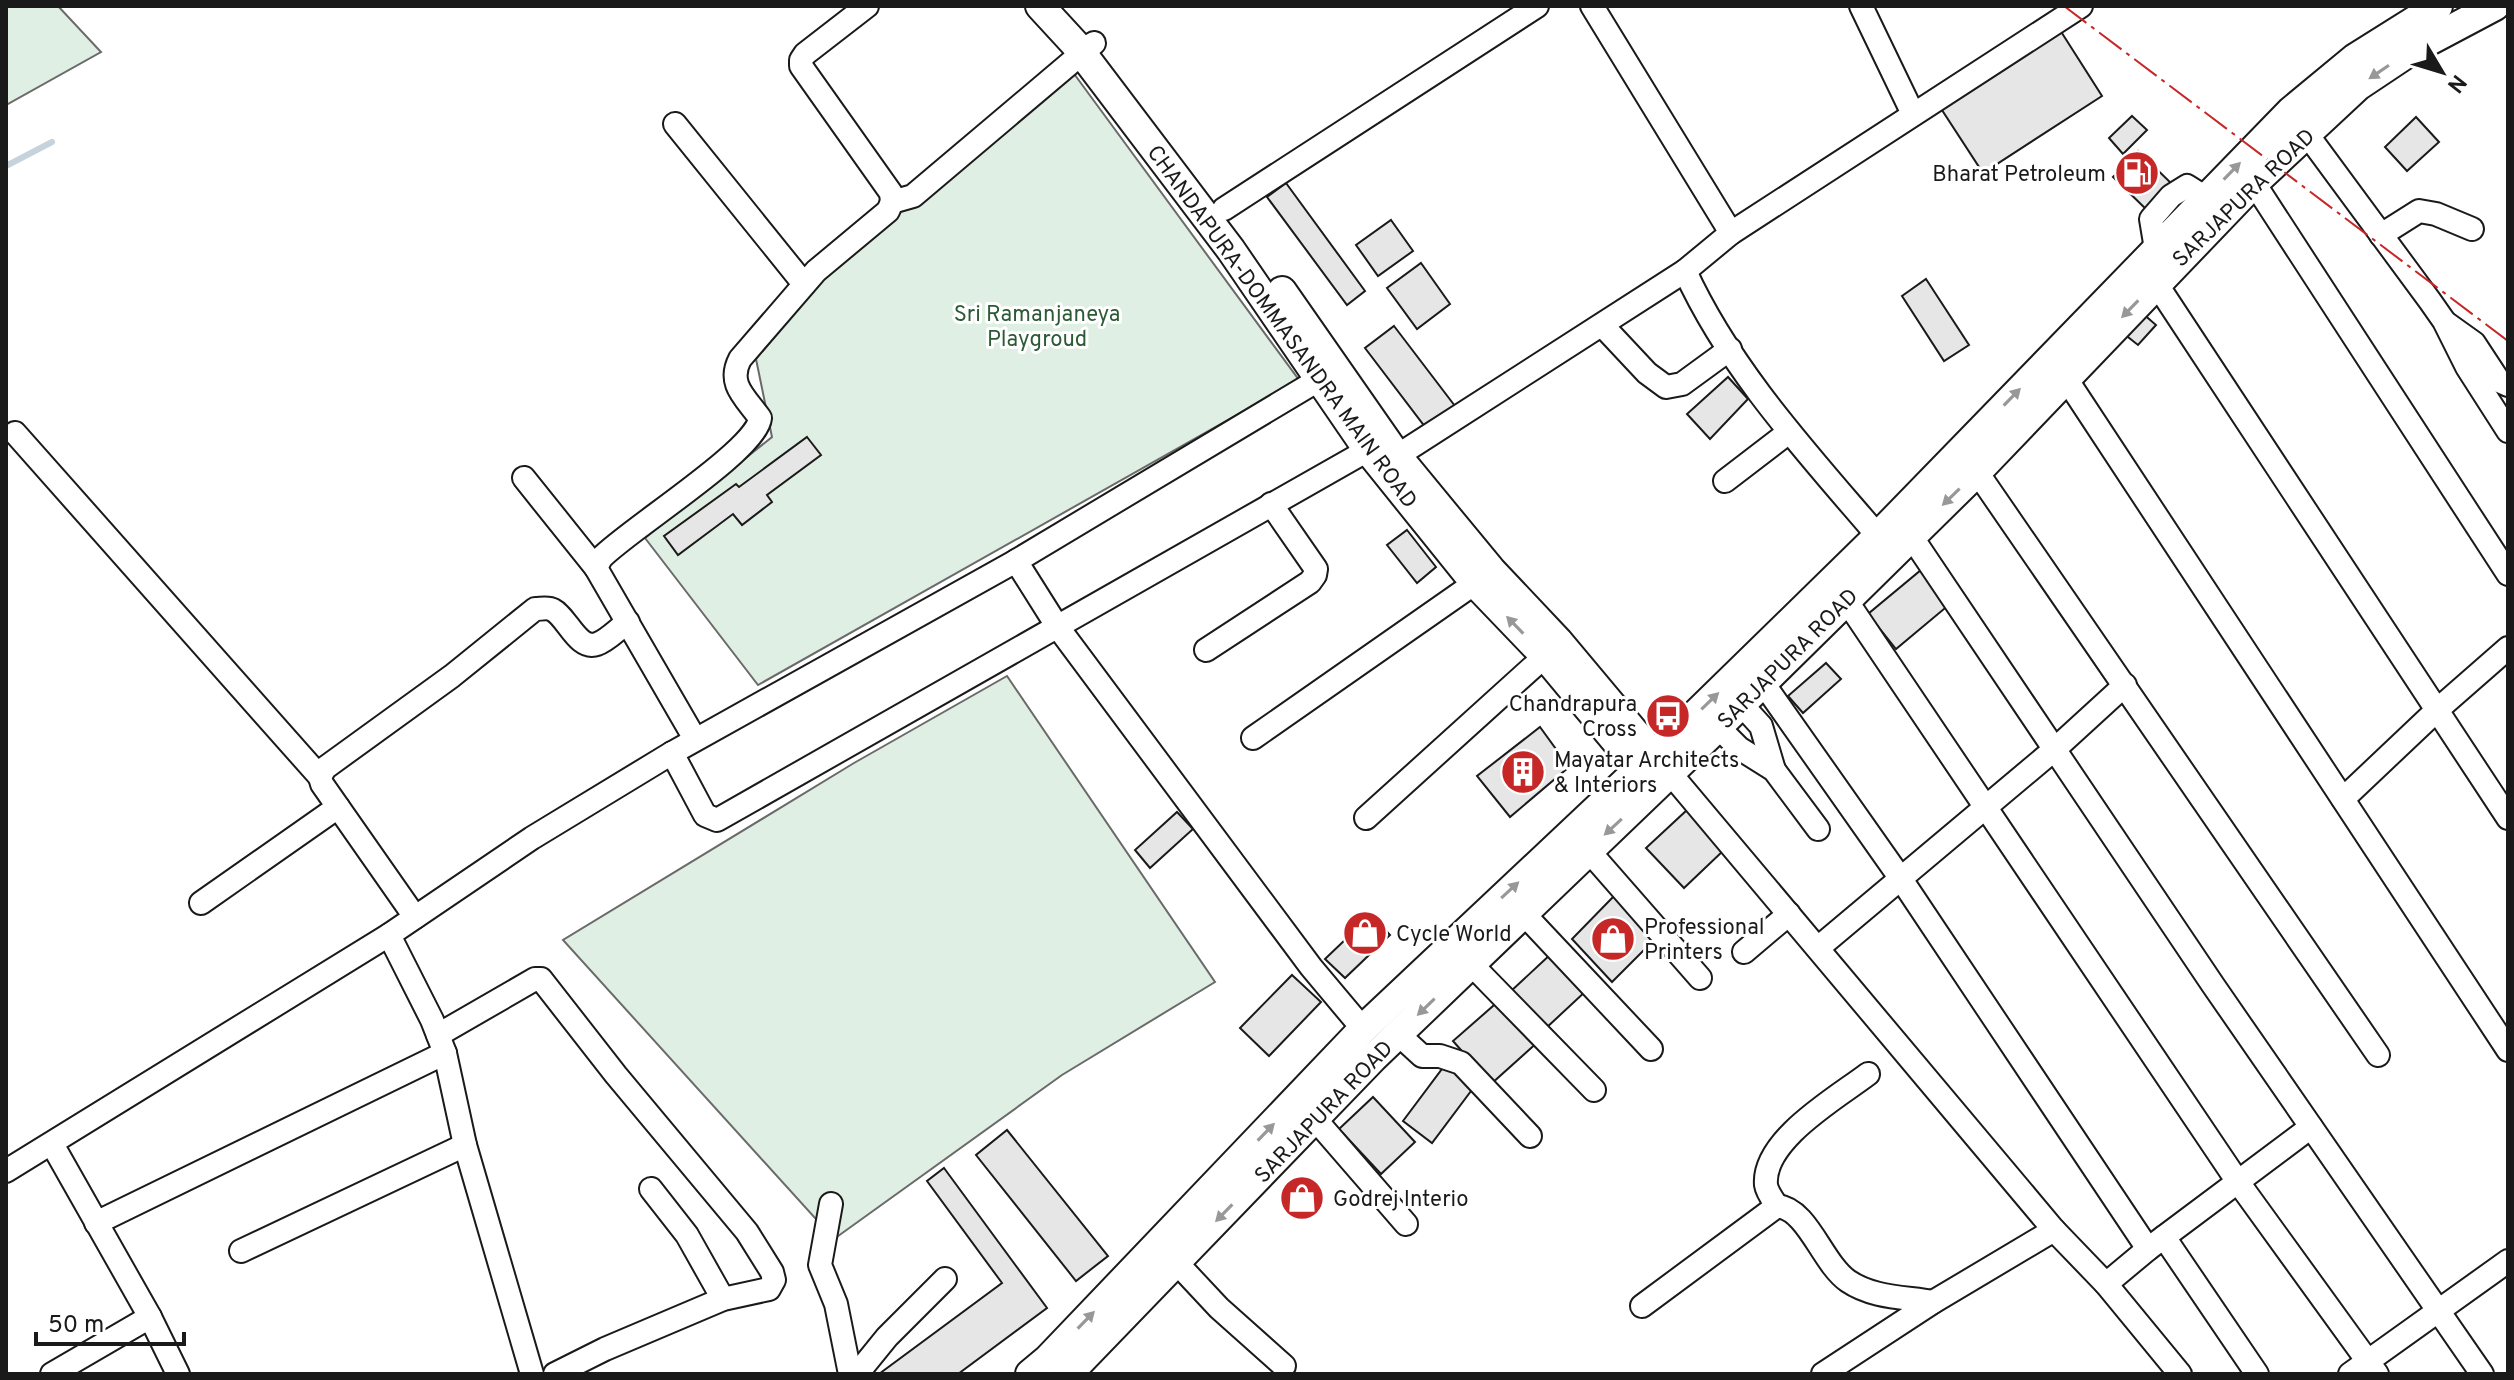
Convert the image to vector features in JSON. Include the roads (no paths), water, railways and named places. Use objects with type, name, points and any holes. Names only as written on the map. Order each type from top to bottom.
[{"type":"main road","name":"CHANDAPURA-DOMMASANDRA MAIN ROAD","points":[[1040,6],[1088,48],[1224,209],[1397,456],[1491,570],[1558,641],[1654,771]]},
{"type":"main road","name":"CHANDAPURA-DOMMASANDRA MAIN ROAD","points":[[1062,6],[1088,48],[1368,450],[1475,583],[1654,771]]},
{"type":"main road","name":"SARJAPURA ROAD","points":[[1068,1374],[1398,1034],[1588,850],[1654,771],[1878,536],[2152,265],[2254,183],[2299,122],[2355,58],[2408,15],[2438,6]]},
{"type":"main road","name":"SARJAPURA ROAD","points":[[1030,1374],[1048,1359],[1363,1029],[1654,771],[1718,727],[1977,472],[2065,377],[2206,198],[2299,122],[2412,50],[2495,6]]},
{"type":"street","points":[[596,568],[607,552],[726,460],[758,427],[760,418],[735,383],[735,368],[740,359],[816,271],[888,211],[892,202],[891,193],[801,66],[805,54],[867,6]]},
{"type":"street","points":[[1224,209],[1537,6]]},
{"type":"street","points":[[1592,6],[1731,233]]},
{"type":"street","points":[[1861,6],[1913,114]]},
{"type":"street","points":[[1397,456],[1685,271],[1731,233],[2081,6]]},
{"type":"street","points":[[892,202],[913,196],[1088,48]]},
{"type":"street","points":[[2299,122],[2444,321],[2467,367],[2508,431]]},
{"type":"street","points":[[675,124],[804,284]]},
{"type":"street","points":[[2254,183],[2508,574]]},
{"type":"street","points":[[2381,235],[2419,211],[2436,214],[2472,229]]},
{"type":"street","points":[[2152,265],[2436,711],[2508,818]]},
{"type":"street","points":[[1685,271],[1703,311],[1789,432],[1878,536]]},
{"type":"street","points":[[2444,321],[2474,343],[2499,381],[2508,385]]},
{"type":"street","points":[[1602,325],[1647,373],[1666,387],[1682,384],[1730,349]]},
{"type":"street","points":[[2065,377],[2508,1050]]},
{"type":"street","points":[[6,1171],[389,935],[532,838],[695,739],[1016,561],[1320,379]]},
{"type":"street","points":[[1725,481],[1789,432]]},
{"type":"street","points":[[15,433],[320,777],[415,917]]},
{"type":"street","points":[[672,753],[705,815],[717,820],[1368,450]]},
{"type":"street","points":[[1977,472],[2378,1055]]},
{"type":"street","points":[[524,478],[596,568],[695,739]]},
{"type":"street","points":[[1206,650],[1310,582],[1315,575],[1316,569],[1271,504]]},
{"type":"street","points":[[1911,536],[2482,1374]]},
{"type":"street","points":[[1016,561],[1057,626],[1302,954],[1363,1029]]},
{"type":"street","points":[[1253,738],[1475,583]]},
{"type":"street","points":[[1846,600],[2365,1370],[2508,1261]]},
{"type":"street","points":[[320,777],[325,768],[452,676],[535,609],[550,608],[557,612],[579,639],[589,645],[597,644],[628,622]]},
{"type":"street","points":[[2343,799],[2508,648]]},
{"type":"street","points":[[1366,818],[1545,656]]},
{"type":"street","points":[[1763,683],[2156,1243],[2257,1374]]},
{"type":"street","points":[[1809,949],[1901,879],[2055,749],[2125,685]]},
{"type":"street","points":[[1741,704],[1761,726],[1774,770],[1818,829]]},
{"type":"street","points":[[1718,727],[1739,748],[1774,770]]},
{"type":"street","points":[[1654,771],[2054,1230],[2106,1284],[2180,1374]]},
{"type":"street","points":[[201,903],[338,807]]},
{"type":"street","points":[[1588,850],[1700,978]]},
{"type":"street","points":[[1523,913],[1651,1049]]},
{"type":"street","points":[[1744,952],[1784,918]]},
{"type":"street","points":[[389,935],[442,1044],[465,1145],[532,1374]]},
{"type":"street","points":[[1471,964],[1594,1090]]},
{"type":"street","points":[[96,1223],[442,1044],[535,979],[545,982],[616,1075],[747,1232],[774,1280],[769,1289],[723,1299],[605,1349],[555,1374]]},
{"type":"street","points":[[1398,1034],[1422,1056],[1440,1056],[1461,1063],[1530,1136]]},
{"type":"street","points":[[1777,1206],[1766,1188],[1766,1178],[1770,1163],[1785,1137],[1868,1074]]},
{"type":"street","points":[[1315,1119],[1406,1224]]},
{"type":"street","points":[[2106,1284],[2311,1127]]},
{"type":"street","points":[[52,1144],[150,1317],[178,1374]]},
{"type":"street","points":[[241,1251],[465,1145]]},
{"type":"street","points":[[651,1189],[687,1235],[723,1299]]},
{"type":"street","points":[[831,1204],[820,1265],[836,1304],[850,1374]]},
{"type":"street","points":[[1642,1306],[1777,1206],[1788,1207],[1799,1215],[1830,1265],[1847,1280],[1865,1291],[1933,1302]]},
{"type":"street","points":[[1823,1374],[1933,1302],[2054,1230]]},
{"type":"street","points":[[1176,1262],[1219,1308],[1284,1366]]},
{"type":"street","points":[[857,1374],[887,1337],[945,1279]]},
{"type":"street","points":[[52,1374],[150,1317]]},
{"type":"waterway","points":[[6,166],[52,142]]},
{"type":"place","name":"Bharat Petroleum","points":[[2137,173]]},
{"type":"place","name":"Chandrapura Cross","points":[[1668,716]]},
{"type":"place","name":"Mayatar Architects & Interiors","points":[[1523,772]]},
{"type":"place","name":"Cycle World","points":[[1365,933]]},
{"type":"place","name":"Professional Printers","points":[[1613,939]]},
{"type":"place","name":"Godrej Interio","points":[[1302,1198]]},
{"type":"park label","name":"Sri Ramanjaneya Playgroud","points":[[1037,326]]}]
